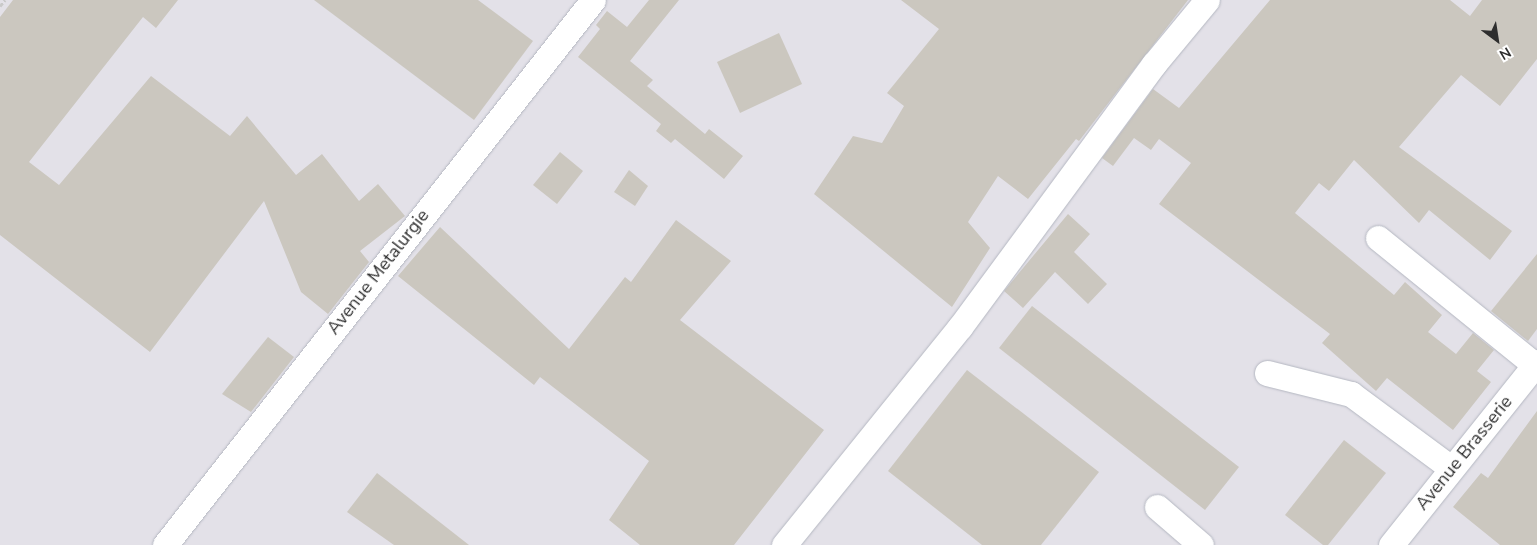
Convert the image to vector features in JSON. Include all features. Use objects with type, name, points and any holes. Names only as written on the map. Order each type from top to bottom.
[{"type":"street","name":"Avenue Metalurgie","points":[[165,545],[593,0]]},
{"type":"street","points":[[784,545],[960,327],[1154,64],[1207,0]]},
{"type":"street","points":[[1378,238],[1536,363]]},
{"type":"street","name":"Avenue Brasserie","points":[[1391,545],[1536,363]]},
{"type":"street","points":[[1267,373],[1351,394],[1451,468]]},
{"type":"street","points":[[1156,507],[1201,545]]},
{"type":"path","points":[[0,6],[5,0]]},
{"type":"shaded area","points":[[0,0],[1537,0],[1537,545],[0,545]]},
{"type":"building","points":[[13,0],[178,0],[156,28],[143,17],[29,162],[59,185],[151,76],[230,136],[247,116],[296,175],[322,154],[359,201],[378,184],[405,216],[360,251],[369,262],[328,314],[301,292],[264,201],[150,352],[0,235],[0,17]]},
{"type":"building","points":[[314,0],[478,0],[533,41],[474,120]]},
{"type":"building","points":[[649,0],[679,0],[630,61],[653,80],[647,86],[705,134],[709,129],[743,156],[724,179],[675,139],[671,143],[656,131],[661,124],[578,57],[600,29],[596,25],[607,11],[627,27]]},
{"type":"building","points":[[901,0],[1188,0],[1079,141],[1076,139],[1028,199],[998,176],[968,222],[990,248],[952,307],[814,194],[853,136],[882,143],[904,106],[887,93],[939,29]]},
{"type":"building","points":[[1270,0],[1450,0],[1470,16],[1482,0],[1537,0],[1537,59],[1500,106],[1461,75],[1399,147],[1512,231],[1490,260],[1429,210],[1419,223],[1354,160],[1329,191],[1319,183],[1295,213],[1394,295],[1405,282],[1442,315],[1428,332],[1456,354],[1473,333],[1494,350],[1477,371],[1491,382],[1453,430],[1387,378],[1376,391],[1322,343],[1330,334],[1159,204],[1191,163],[1159,139],[1151,150],[1134,138],[1113,166],[1102,158],[1153,89],[1179,108]]},
{"type":"building","points":[[779,33],[802,84],[740,113],[717,62]]},
{"type":"building","points":[[560,152],[583,171],[557,204],[533,185]]},
{"type":"building","points":[[629,170],[648,186],[635,206],[614,192]]},
{"type":"building","points":[[1068,214],[1090,234],[1074,252],[1107,284],[1088,304],[1055,272],[1023,308],[1004,291]]},
{"type":"building","points":[[676,220],[731,261],[680,320],[824,430],[734,545],[640,545],[609,520],[649,461],[540,377],[534,385],[398,276],[440,227],[569,349],[625,277],[631,282]]},
{"type":"building","points":[[1537,254],[1537,329],[1528,341],[1491,311]]},
{"type":"building","points":[[1032,306],[1239,467],[1205,510],[999,348]]},
{"type":"building","points":[[268,337],[294,357],[251,412],[222,394]]},
{"type":"building","points":[[967,370],[1099,472],[1041,545],[982,545],[888,471]]},
{"type":"building","points":[[1537,411],[1537,545],[1500,545],[1453,507],[1481,473],[1488,478]]},
{"type":"building","points":[[1344,440],[1386,473],[1328,545],[1323,545],[1285,515]]},
{"type":"building","points":[[377,473],[469,545],[394,545],[347,512]]}]
